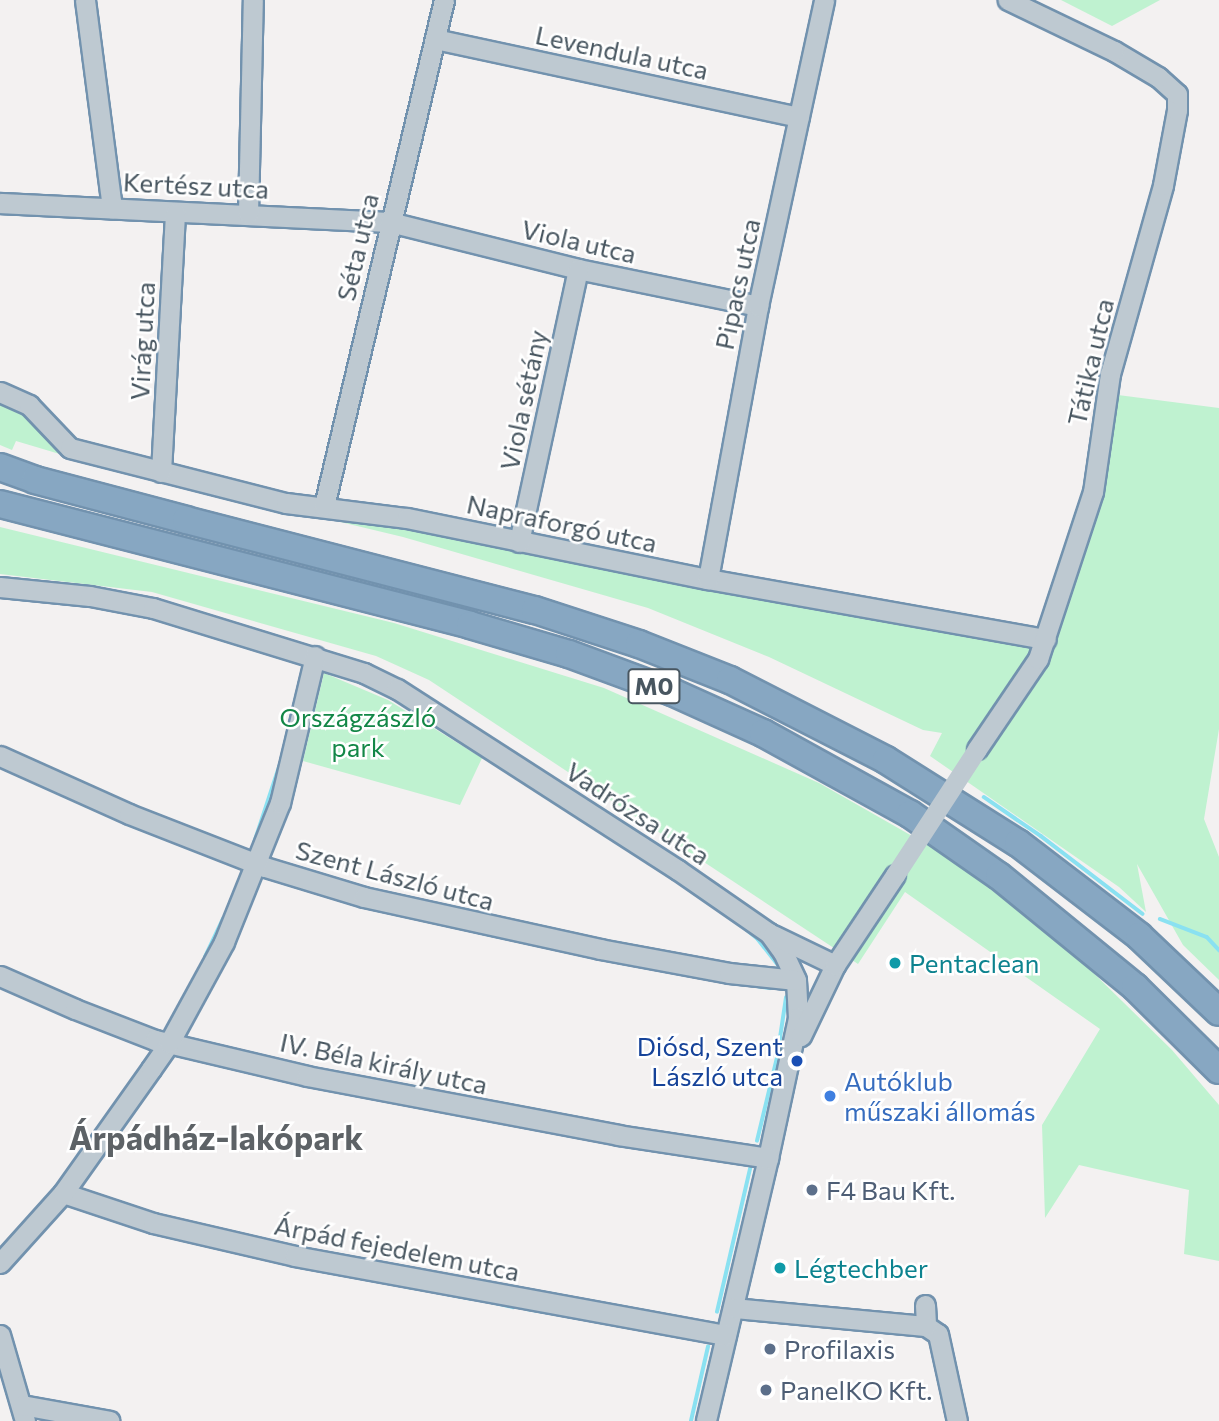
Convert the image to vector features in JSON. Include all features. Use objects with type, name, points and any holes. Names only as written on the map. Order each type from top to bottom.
[{"type":"highway","name":"M0","points":[[0,467],[35,480],[535,610],[639,644],[730,680],[886,760],[1018,843],[1120,921],[1219,1012]]},
{"type":"highway","name":"M0","points":[[0,504],[471,625],[580,658],[672,692],[763,733],[910,814],[999,876],[1135,986],[1219,1070]]},
{"type":"street","points":[[85,0],[112,208]]},
{"type":"street","points":[[248,213],[253,0]]},
{"type":"street","name":"Séta utca","points":[[324,506],[443,0]]},
{"type":"street","name":"Pipacs utca","points":[[708,579],[758,306],[824,0]]},
{"type":"street","name":"Tátika utca","points":[[793,1052],[835,965],[1038,659],[1093,492],[1103,408],[1163,185],[1175,125],[1177,94],[1158,77],[1114,51],[1008,0]]},
{"type":"street","name":"Levendula utca","points":[[435,39],[799,117]]},
{"type":"street","name":"Kertész utca","points":[[0,203],[390,222]]},
{"type":"street","name":"Virág utca","points":[[161,472],[176,213]]},
{"type":"street","name":"Viola utca","points":[[390,222],[578,269],[758,306]]},
{"type":"street","name":"Viola sétány","points":[[519,542],[578,269]]},
{"type":"street","name":"Napraforgó utca","points":[[0,392],[29,405],[70,448],[286,503],[407,518],[708,579],[1046,639]]},
{"type":"street","name":"Vadrózsa utca","points":[[0,587],[90,596],[153,608],[364,673],[397,689],[678,870],[769,933],[783,952],[796,980],[798,1018],[793,1052],[706,1421]]},
{"type":"street","points":[[0,1263],[63,1193],[169,1043],[224,942],[257,864],[283,792],[315,656]]},
{"type":"street","name":"Szent László utca","points":[[0,756],[129,814],[257,864],[364,898],[475,924],[729,973],[796,980]]},
{"type":"street","points":[[769,933],[835,965]]},
{"type":"street","points":[[816,956],[848,946]]},
{"type":"street","name":"IV. Béla király utca","points":[[0,976],[121,1029],[307,1076],[469,1109],[768,1158]]},
{"type":"street","name":"Árpád fejedelem utca","points":[[63,1193],[153,1223],[295,1256],[726,1335]]},
{"type":"street","points":[[925,1305],[926,1326]]},
{"type":"street","points":[[734,1308],[926,1326],[938,1334],[957,1421]]},
{"type":"street","points":[[0,1335],[24,1413],[110,1421]]},
{"type":"green space","points":[[1061,0],[1160,0],[1112,26]]},
{"type":"green space","points":[[0,392],[68,453],[63,455],[16,441],[12,450],[0,445]]},
{"type":"green space","points":[[1118,395],[1219,408],[1219,729],[1204,819],[1219,857],[1219,980],[1183,945],[1137,864],[1146,912],[1119,887],[930,756],[942,733],[923,730],[769,657],[648,608],[403,537],[307,514],[322,510],[1021,641],[1058,632],[1098,494]]},
{"type":"green space","points":[[0,527],[394,623],[604,688],[819,783],[949,857],[1071,951],[1172,1050],[1219,1105],[1219,1261],[1184,1254],[1189,1190],[1079,1165],[1045,1218],[1042,1125],[1100,1029],[905,892],[858,964],[429,680],[376,656],[152,592],[0,574]]},
{"type":"green space","name":"Országzászló park","points":[[324,673],[388,700],[482,758],[460,805],[303,761]]},
{"type":"waterway","points":[[254,843],[280,764]]},
{"type":"waterway","points":[[984,797],[1041,836],[1143,914]]},
{"type":"waterway","points":[[205,957],[223,919]]},
{"type":"waterway","points":[[1160,919],[1207,937],[1219,950]]},
{"type":"waterway","points":[[461,928],[497,936]]},
{"type":"waterway","points":[[746,929],[758,939],[779,966]]},
{"type":"waterway","points":[[505,938],[539,945]]},
{"type":"waterway","points":[[744,984],[770,988]]},
{"type":"waterway","points":[[757,1141],[777,1058],[786,998]]},
{"type":"waterway","points":[[717,1312],[750,1169]]},
{"type":"waterway","points":[[76,1207],[97,1214]]},
{"type":"waterway","points":[[391,1283],[400,1285]]},
{"type":"waterway","points":[[408,1287],[432,1291]]},
{"type":"waterway","points":[[447,1294],[473,1299]]},
{"type":"waterway","points":[[487,1301],[513,1307]]},
{"type":"waterway","points":[[527,1309],[549,1313]]},
{"type":"waterway","points":[[563,1315],[578,1318]]},
{"type":"waterway","points":[[691,1421],[708,1347]]},
{"type":"place","name":"Pentaclean","points":[[895,963]]},
{"type":"place","name":"Diósd, Szent László utca","points":[[797,1061]]},
{"type":"place","name":"Autóklub műszaki állomás","points":[[830,1096]]},
{"type":"place","name":"F4 Bau Kft.","points":[[812,1190]]},
{"type":"place","name":"Légtechber","points":[[780,1268]]},
{"type":"place","name":"Profilaxis","points":[[770,1349]]},
{"type":"place","name":"PanelKO Kft.","points":[[766,1390]]},
{"type":"district","name":"Árpádház-lakópark","points":[[216,1137]]}]
